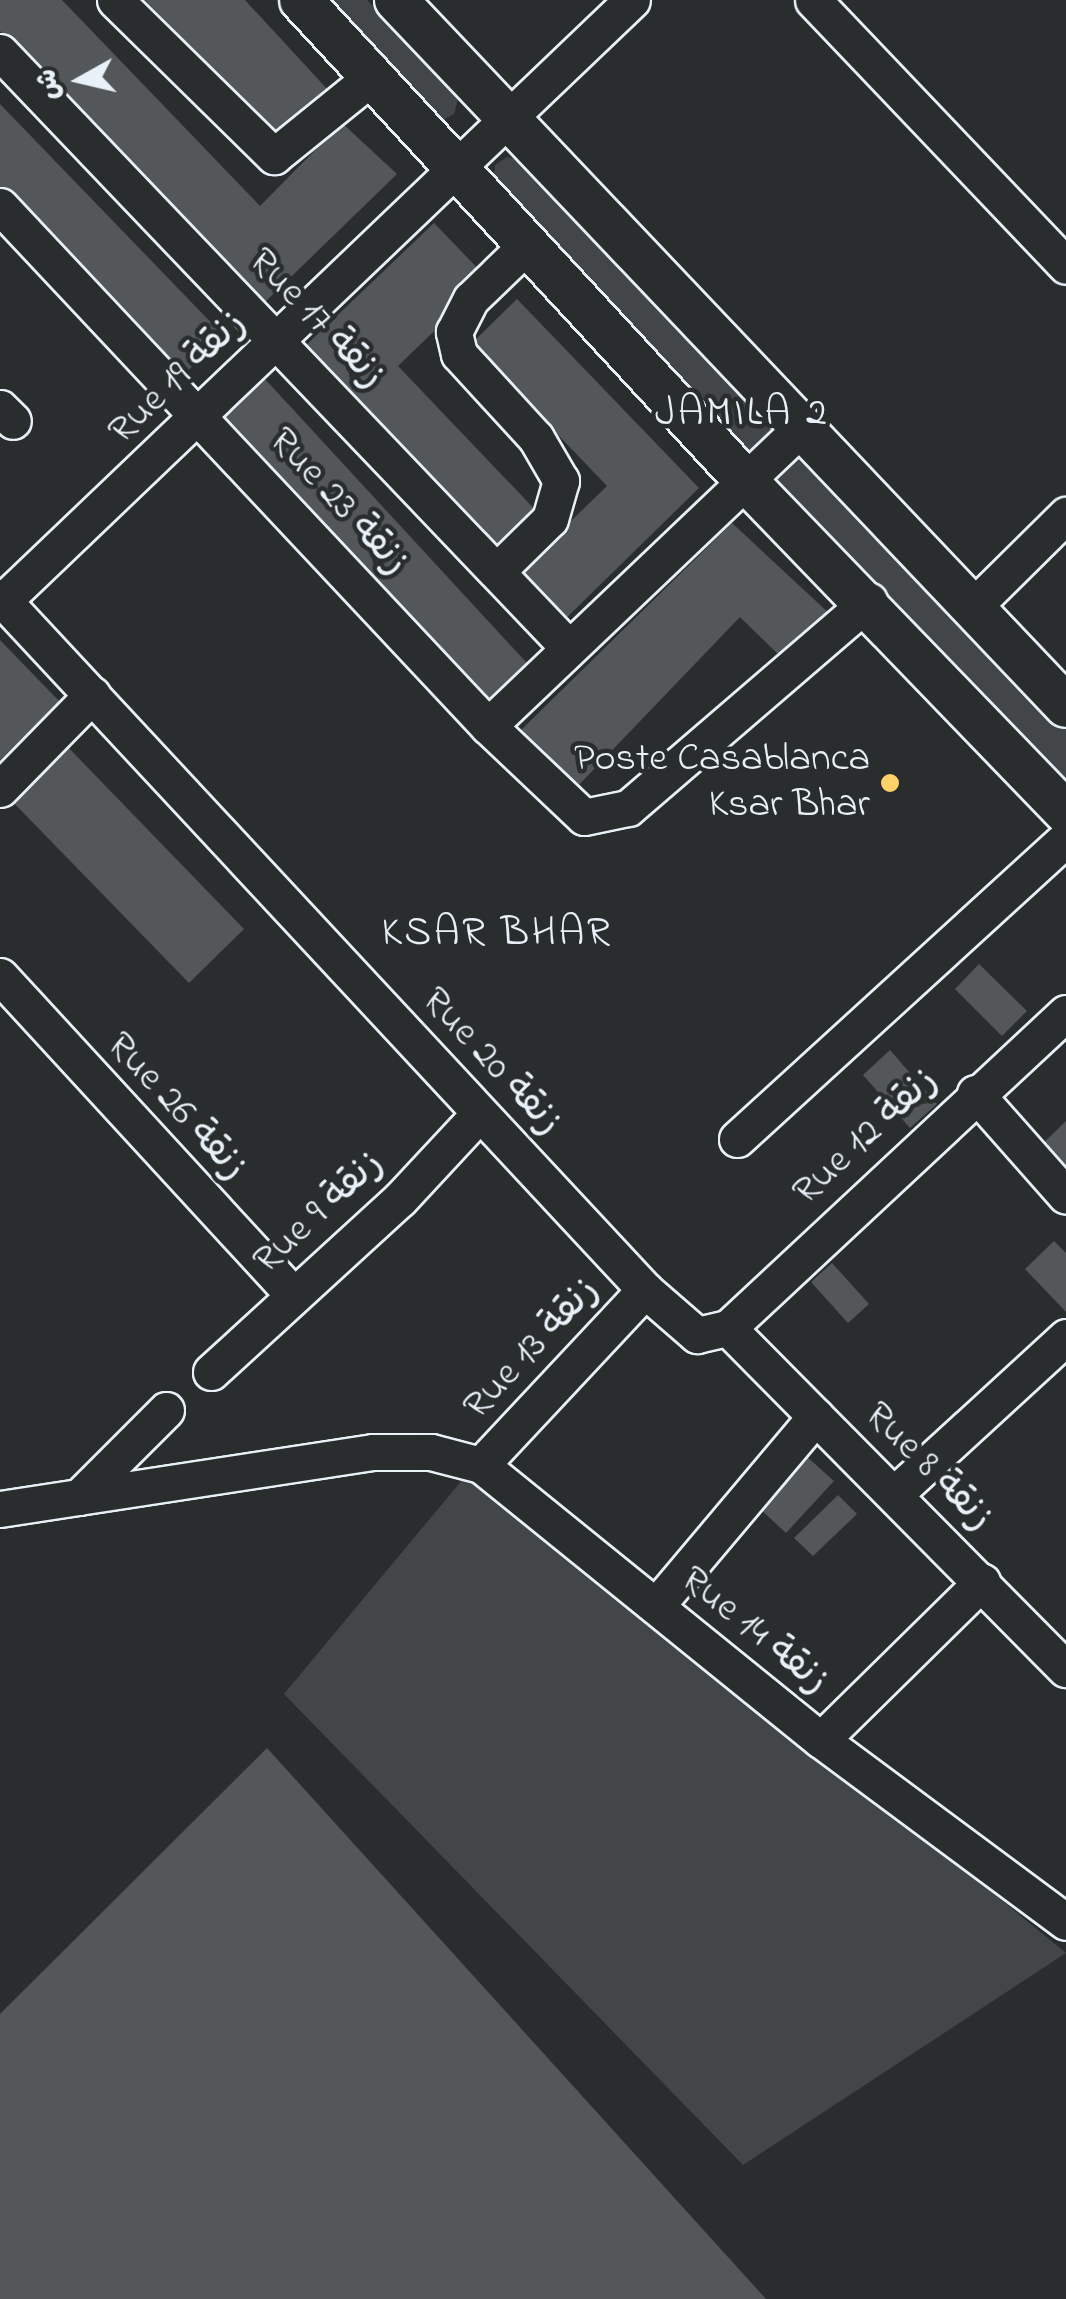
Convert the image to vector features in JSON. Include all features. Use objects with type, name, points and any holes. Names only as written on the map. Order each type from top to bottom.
[{"type":"street","points":[[115,0],[274,156],[374,75]]},
{"type":"street","points":[[300,0],[374,75],[744,480],[869,601],[1066,812]]},
{"type":"street","points":[[396,0],[1066,706]]},
{"type":"street","name":"Rue 19 زنقة","points":[[1,601],[203,418],[277,340],[632,0]]},
{"type":"street","points":[[813,0],[1066,266]]},
{"type":"street","name":"Rue 17 زنقة","points":[[0,52],[568,647]]},
{"type":"street","name":"Rue 23 زنقة","points":[[0,206],[566,808],[596,819],[628,808],[869,601]]},
{"type":"street","points":[[497,571],[550,518],[561,481],[536,438],[459,354],[454,332],[471,299],[528,244]]},
{"type":"street","points":[[488,726],[800,429]]},
{"type":"street","points":[[971,609],[1066,515]]},
{"type":"street","name":"Rue 20 زنقة","points":[[1,601],[645,1290],[697,1336],[728,1328]]},
{"type":"street","points":[[0,789],[92,695]]},
{"type":"street","points":[[737,1139],[1066,839]]},
{"type":"street","name":"Rue 26 زنقة","points":[[0,976],[293,1295]]},
{"type":"street","name":"Rue 12 زنقة","points":[[728,1328],[975,1094],[1062,1023]]},
{"type":"street","points":[[975,1094],[1066,1196]]},
{"type":"street","name":"Rue 9 زنقة","points":[[210,1372],[400,1200],[480,1113]]},
{"type":"street","name":"Rue 13 زنقة","points":[[482,1465],[645,1290]]},
{"type":"street","name":"Rue 8 زنقة","points":[[728,1328],[898,1491],[982,1582],[1064,1662]]},
{"type":"street","points":[[898,1491],[1066,1337]]},
{"type":"street","points":[[79,1496],[166,1410]]},
{"type":"street","points":[[656,1606],[816,1416]]},
{"type":"street","name":"Rue 14 زنقة","points":[[0,1509],[373,1452],[432,1452],[482,1465],[821,1740],[1066,1922]]},
{"type":"street","points":[[821,1740],[982,1582]]},
{"type":"shaded area","points":[[317,0],[367,0],[459,95],[454,114],[436,124]]},
{"type":"shaded area","points":[[507,157],[518,159],[802,449],[1066,729],[1066,805],[493,185],[495,165]]},
{"type":"shaded area","points":[[473,1467],[1066,1953],[743,2165],[284,1694]]},
{"type":"building","points":[[0,0],[62,0],[260,206],[342,123],[397,174],[261,306],[0,31]]},
{"type":"building","points":[[145,0],[245,0],[329,91],[275,134]]},
{"type":"building","points":[[0,104],[224,336],[174,384],[0,204]]},
{"type":"building","points":[[434,223],[488,279],[398,366],[543,518],[498,561],[299,352]]},
{"type":"building","points":[[517,299],[699,488],[554,630],[508,582],[607,486],[471,344]]},
{"type":"building","points":[[265,379],[536,673],[492,718],[219,419]]},
{"type":"building","points":[[732,523],[832,616],[781,657],[740,617],[574,790],[518,733]]},
{"type":"building","points":[[0,640],[60,702],[0,760]]},
{"type":"building","points":[[62,741],[244,929],[189,983],[6,795]]},
{"type":"building","points":[[979,964],[1027,1011],[1002,1036],[955,989]]},
{"type":"building","points":[[890,1050],[937,1104],[910,1128],[863,1075]]},
{"type":"building","points":[[1066,1121],[1066,1168],[1056,1177],[1033,1153]]},
{"type":"building","points":[[1054,1241],[1066,1253],[1066,1312],[1025,1269]]},
{"type":"building","points":[[832,1263],[869,1304],[848,1323],[811,1282]]},
{"type":"building","points":[[805,1455],[834,1481],[786,1533],[757,1506]]},
{"type":"building","points":[[838,1495],[857,1514],[813,1556],[794,1538]]},
{"type":"building","points":[[267,1748],[766,2299],[0,2299],[0,2014]]},
{"type":"place","name":"Poste Casablanca Ksar Bhar","points":[[890,783]]},
{"type":"district","name":"JAMILA 2","points":[[742,414]]},
{"type":"district","name":"KSAR BHAR","points":[[497,934]]}]
